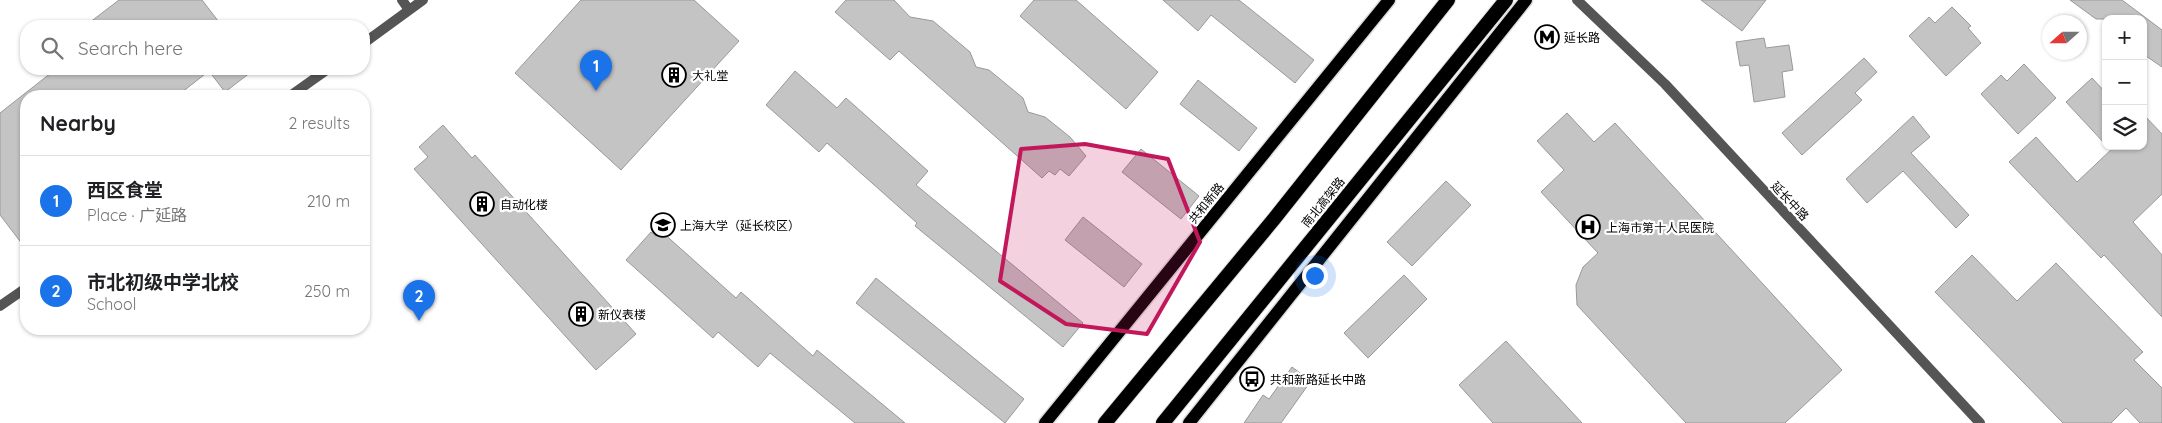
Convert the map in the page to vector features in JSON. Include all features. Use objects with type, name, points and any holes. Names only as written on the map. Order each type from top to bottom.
[{"type":"highway","points":[[1105,423],[1274,219],[1448,0]]},
{"type":"highway","name":"南北高架路","points":[[1163,423],[1506,0]]},
{"type":"main road","name":"共和新路","points":[[1045,423],[1388,0]]},
{"type":"main road","points":[[1189,423],[1526,0]]},
{"type":"street","points":[[402,0],[409,10]]},
{"type":"street","points":[[370,39],[423,0]]},
{"type":"street","name":"延长中路","points":[[1577,0],[1665,84],[1980,423]]},
{"type":"street","points":[[298,90],[320,75]]},
{"type":"street","points":[[0,306],[20,292]]},
{"type":"highlighted area","points":[[1085,144],[1168,159],[1200,242],[1147,334],[1066,324],[1000,281],[1021,149]]},
{"type":"building","points":[[119,0],[202,0],[217,20],[93,20]]},
{"type":"building","points":[[581,0],[694,0],[739,41],[621,170],[515,73]]},
{"type":"building","points":[[846,0],[894,0],[910,17],[933,21],[970,52],[976,67],[989,70],[1023,98],[1028,112],[1045,117],[1070,137],[1086,156],[1069,176],[1060,169],[1055,175],[1049,171],[1042,178],[899,51],[890,60],[835,12]]},
{"type":"building","points":[[1034,0],[1076,0],[1158,72],[1126,109],[1020,16]]},
{"type":"building","points":[[1163,0],[1239,0],[1314,60],[1295,83],[1211,15],[1198,31]]},
{"type":"building","points":[[1701,0],[1766,0],[1742,31]]},
{"type":"building","points":[[2070,0],[2122,0],[2142,15],[2102,15],[2102,19],[2096,19]]},
{"type":"building","points":[[1952,7],[1971,26],[1968,28],[1981,43],[1946,76],[1909,36],[1929,17],[1935,23]]},
{"type":"building","points":[[2147,19],[2162,30],[2162,67],[2147,57]]},
{"type":"building","points":[[1764,38],[1766,48],[1789,45],[1793,70],[1782,72],[1785,97],[1754,102],[1749,65],[1740,66],[1736,42]]},
{"type":"building","points":[[1864,58],[1877,72],[1855,93],[1862,100],[1802,155],[1782,133]]},
{"type":"building","points":[[2024,64],[2056,98],[2018,134],[1981,94],[2001,75],[2007,81]]},
{"type":"building","points":[[795,71],[837,108],[846,98],[928,171],[916,185],[1083,323],[1063,347],[915,226],[917,223],[827,143],[819,152],[766,105]]},
{"type":"building","points":[[48,75],[204,75],[185,90],[29,90]]},
{"type":"building","points":[[212,75],[247,75],[228,90],[223,90]]},
{"type":"building","points":[[2092,78],[2102,89],[2102,141],[2066,102]]},
{"type":"building","points":[[1198,80],[1257,128],[1239,151],[1180,104]]},
{"type":"building","points":[[20,97],[20,241],[0,215],[0,113]]},
{"type":"building","points":[[1567,113],[1594,142],[1615,123],[1842,370],[1785,423],[1686,423],[1577,305],[1576,285],[1583,267],[1598,253],[1541,192],[1564,170],[1537,141]]},
{"type":"building","points":[[1913,116],[1930,137],[1911,153],[1969,215],[1956,228],[1903,171],[1867,203],[1846,179]]},
{"type":"building","points":[[2147,118],[2162,134],[2162,194],[2133,222],[2162,255],[2162,317],[2104,255],[2101,258],[2009,162],[2036,137],[2077,182],[2111,150],[2147,150]]},
{"type":"building","points":[[443,125],[472,158],[475,155],[636,334],[596,370],[414,169],[428,157],[419,147]]},
{"type":"building","points":[[1141,149],[1199,196],[1181,219],[1122,172]]},
{"type":"building","points":[[1446,181],[1471,205],[1412,266],[1387,242]]},
{"type":"building","points":[[1083,217],[1142,264],[1124,287],[1065,240]]},
{"type":"building","points":[[661,231],[736,298],[741,292],[813,356],[817,350],[905,423],[855,423],[770,353],[758,367],[718,332],[713,338],[626,260],[651,232],[656,236]]},
{"type":"building","points":[[1972,255],[2017,301],[2056,263],[2143,352],[2134,360],[2162,388],[2162,423],[2140,423],[2126,408],[2111,423],[2063,423],[1935,292]]},
{"type":"building","points":[[1404,275],[1427,299],[1368,358],[1344,333]]},
{"type":"building","points":[[876,278],[1024,399],[1005,423],[856,303]]},
{"type":"building","points":[[1506,341],[1582,423],[1493,423],[1459,385]]},
{"type":"building","points":[[1292,367],[1311,381],[1281,423],[1244,423],[1263,395],[1269,399]]},
{"type":"place","name":"延长路","points":[[1547,37]]},
{"type":"place","name":"大礼堂","points":[[674,75]]},
{"type":"place","name":"西区食堂","points":[[596,91]]},
{"type":"place","name":"自动化楼","points":[[482,204]]},
{"type":"place","name":"上海大学（延长校区）","points":[[663,225]]},
{"type":"place","name":"上海市第十人民医院","points":[[1588,227]]},
{"type":"place","name":"新仪表楼","points":[[581,314]]},
{"type":"place","name":"市北初级中学北校","points":[[419,321]]},
{"type":"place","name":"共和新路延长中路","points":[[1252,379]]}]
